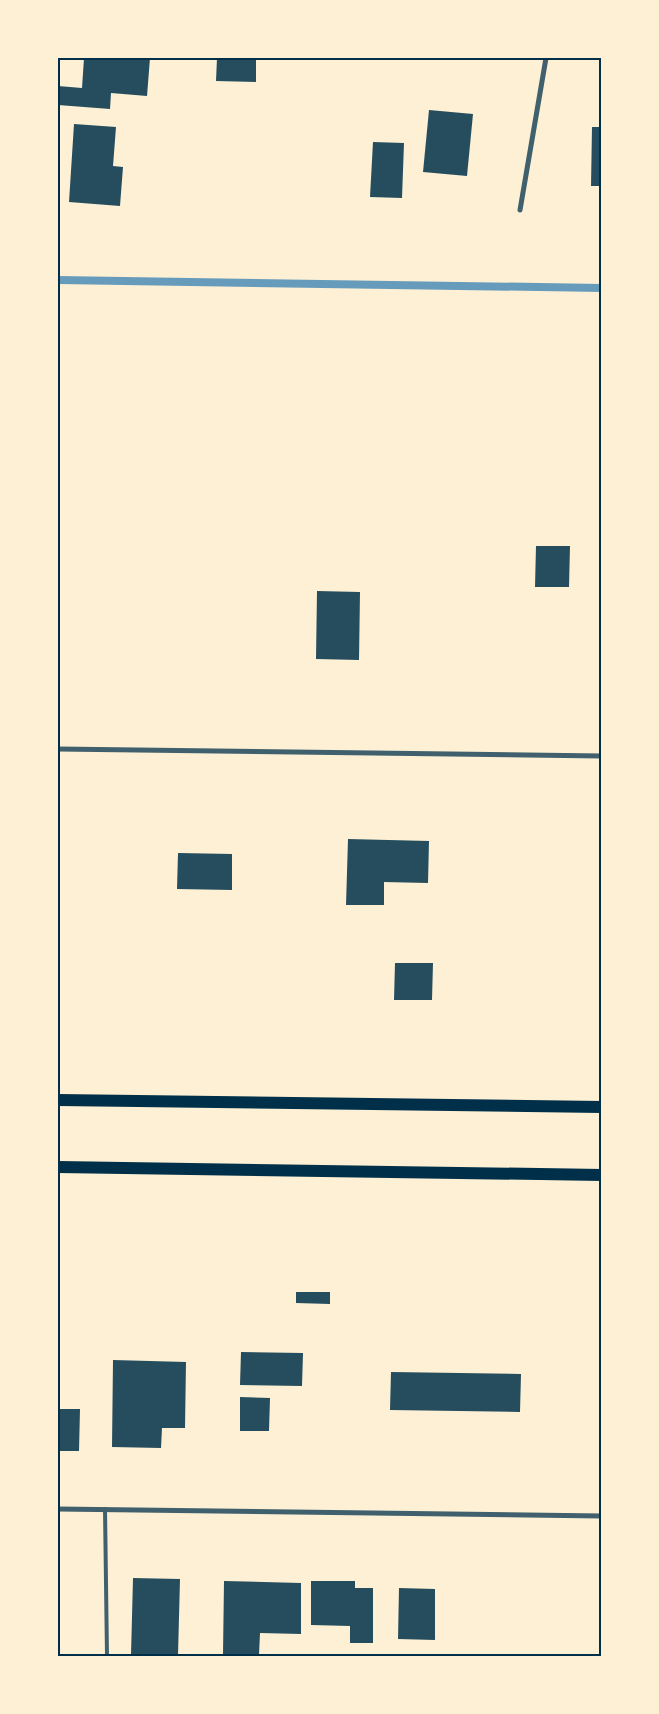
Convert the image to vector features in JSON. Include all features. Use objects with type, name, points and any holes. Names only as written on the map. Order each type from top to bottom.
[{"type":"main road","points":[[58,1100],[602,1107]]},
{"type":"main road","points":[[58,1167],[602,1175]]},
{"type":"street","points":[[520,210],[546,58]]},
{"type":"street","points":[[58,749],[602,756]]},
{"type":"street","points":[[58,1509],[602,1516]]},
{"type":"lane","points":[[105,1509],[107,1656]]},
{"type":"building","points":[[84,58],[150,58],[147,96],[111,93],[110,109],[58,105],[58,86],[82,88]]},
{"type":"building","points":[[217,58],[256,58],[256,82],[216,81]]},
{"type":"building","points":[[429,110],[473,114],[467,176],[423,172]]},
{"type":"building","points":[[74,124],[116,127],[113,166],[123,167],[120,206],[69,202]]},
{"type":"building","points":[[592,127],[602,127],[602,186],[591,186]]},
{"type":"building","points":[[373,142],[404,143],[402,198],[370,197]]},
{"type":"building","points":[[536,546],[570,546],[569,587],[535,587]]},
{"type":"building","points":[[317,591],[360,592],[359,660],[316,659]]},
{"type":"building","points":[[348,839],[429,841],[428,883],[384,882],[384,905],[346,905]]},
{"type":"building","points":[[178,853],[232,854],[232,890],[177,889]]},
{"type":"building","points":[[395,963],[433,963],[432,1000],[394,1000]]},
{"type":"building","points":[[296,1292],[330,1292],[330,1304],[296,1303]]},
{"type":"building","points":[[241,1352],[303,1353],[302,1386],[240,1385]]},
{"type":"building","points":[[113,1360],[186,1362],[185,1428],[162,1428],[161,1448],[112,1447]]},
{"type":"building","points":[[391,1372],[521,1374],[520,1412],[390,1410]]},
{"type":"building","points":[[240,1397],[270,1398],[269,1431],[240,1431]]},
{"type":"building","points":[[58,1409],[80,1409],[79,1451],[58,1451]]},
{"type":"building","points":[[133,1578],[180,1579],[178,1655],[131,1655]]},
{"type":"building","points":[[224,1581],[301,1583],[301,1634],[260,1633],[259,1655],[223,1654]]},
{"type":"building","points":[[311,1581],[355,1581],[355,1588],[373,1588],[373,1643],[350,1643],[350,1626],[311,1625]]},
{"type":"building","points":[[399,1588],[435,1589],[435,1640],[398,1639]]},
{"type":"waterway","points":[[58,280],[602,288]]}]
